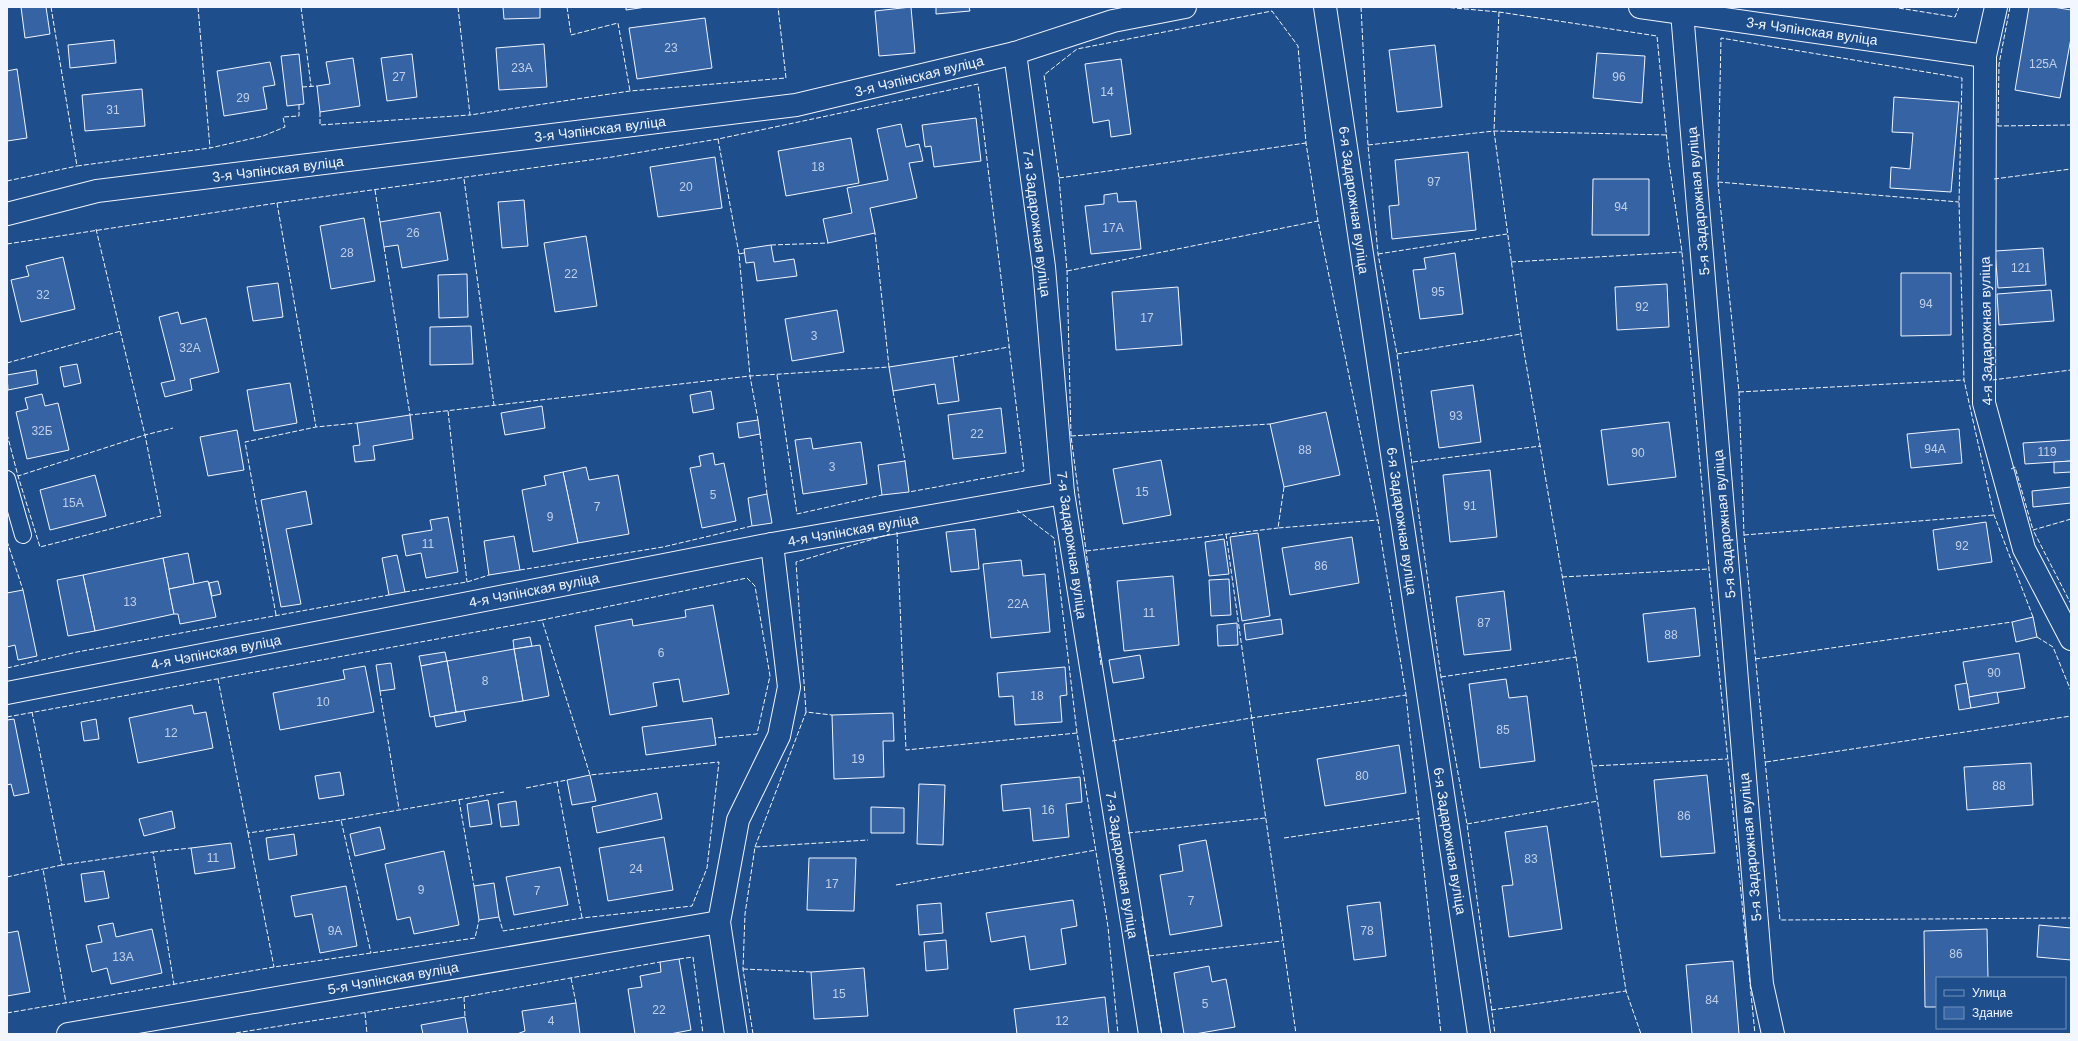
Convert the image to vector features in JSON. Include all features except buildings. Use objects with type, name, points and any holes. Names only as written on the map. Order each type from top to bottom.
[{"type":"street","name":"3-я Чэпінская вуліца","points":[[7,214],[97,191],[796,106],[1015,53],[1113,20],[1186,7]]},
{"type":"street","name":"6-я Задарожная вуліца","points":[[1325,7],[1479,1034]]},
{"type":"street","name":"3-я Чэпінская вуліца","points":[[1640,7],[1985,56]]},
{"type":"street","name":"4-я Задарожная вуліца","points":[[1996,7],[1985,56],[1984,403],[2024,549],[2071,639]]},
{"type":"street","name":"5-я Задарожная вуліца","points":[[1682,12],[1762,984],[1773,1034]]},
{"type":"street","name":"7-я Задарожная вуліца","points":[[1015,53],[1044,266],[1063,493],[1150,1034]]},
{"type":"street","name":"4-я Чэпінская вуліца","points":[[7,693],[772,544],[1063,493]]},
{"type":"street","points":[[736,1034],[719,922],[738,820],[778,736],[789,687],[772,544]]},
{"type":"street","name":"5-я Чэпінская вуліца","points":[[68,1034],[719,922]]},
{"type":"lane","points":[[7,479],[23,535]]},
{"type":"fence","points":[[51,7],[77,166],[210,148]]},
{"type":"fence","points":[[198,7],[210,148],[263,136],[285,127],[283,117],[299,116],[299,105]]},
{"type":"fence","points":[[301,7],[311,86]]},
{"type":"fence","points":[[458,7],[470,115],[630,91],[786,78],[778,7]]},
{"type":"fence","points":[[567,7],[571,35],[618,23],[630,91]]},
{"type":"fence","points":[[1361,7],[1368,145],[1378,254],[1397,354],[1441,677],[1467,824],[1495,1034]]},
{"type":"fence","points":[[1443,7],[1499,12],[1657,36],[1669,162],[1682,252],[1709,569],[1755,1034]]},
{"type":"fence","points":[[1892,7],[1955,17],[1959,7]]},
{"type":"fence","points":[[2010,7],[1999,64],[1998,126],[2071,125]]},
{"type":"fence","points":[[1101,665],[1071,436],[1067,271],[1059,178],[1044,75],[1077,49],[1272,11],[1298,46],[1306,143],[1318,221],[1378,520],[1406,695],[1441,1034]]},
{"type":"fence","points":[[1499,12],[1494,131],[1521,334],[1576,657],[1626,991],[1641,1034]]},
{"type":"fence","points":[[2033,617],[1994,515],[1964,380],[1959,202],[1962,78],[1721,38],[1718,182],[1739,392],[1744,535],[1780,920],[2071,918]]},
{"type":"fence","points":[[7,244],[277,203],[612,157],[718,139],[978,84],[1024,471],[909,492]]},
{"type":"fence","points":[[302,87],[317,86]]},
{"type":"fence","points":[[320,112],[320,125],[470,115]]},
{"type":"fence","points":[[1368,145],[1494,131],[1667,135]]},
{"type":"fence","points":[[718,139],[739,254]]},
{"type":"fence","points":[[1059,178],[1306,143]]},
{"type":"fence","points":[[7,181],[77,166]]},
{"type":"fence","points":[[1994,179],[2071,169]]},
{"type":"fence","points":[[464,179],[494,405]]},
{"type":"fence","points":[[1718,182],[1959,202]]},
{"type":"fence","points":[[375,190],[380,222]]},
{"type":"fence","points":[[277,203],[316,427]]},
{"type":"fence","points":[[1067,271],[1318,221]]},
{"type":"fence","points":[[96,229],[145,435],[173,428]]},
{"type":"fence","points":[[384,247],[410,415],[750,376],[889,367],[875,233]]},
{"type":"fence","points":[[1378,254],[1507,234]]},
{"type":"fence","points":[[771,245],[828,243]]},
{"type":"fence","points":[[1511,262],[1682,252]]},
{"type":"fence","points":[[744,253],[739,254],[750,376],[758,420]]},
{"type":"fence","points":[[7,363],[121,331]]},
{"type":"fence","points":[[1397,354],[1521,334]]},
{"type":"fence","points":[[953,357],[1009,347]]},
{"type":"fence","points":[[1992,380],[2071,370]]},
{"type":"fence","points":[[777,375],[797,514],[882,495]]},
{"type":"fence","points":[[1739,392],[1964,380]]},
{"type":"fence","points":[[893,391],[905,461]]},
{"type":"fence","points":[[448,411],[467,582]]},
{"type":"fence","points":[[276,615],[245,442],[316,427],[357,423]]},
{"type":"fence","points":[[1071,436],[1270,424]]},
{"type":"fence","points":[[7,434],[18,476],[40,547],[161,516],[145,435],[18,476]]},
{"type":"fence","points":[[760,434],[767,494]]},
{"type":"fence","points":[[1413,462],[1541,446]]},
{"type":"fence","points":[[2011,469],[2015,467],[2033,530]]},
{"type":"fence","points":[[1284,487],[1278,528],[1378,520]]},
{"type":"fence","points":[[1017,510],[1054,538],[1077,733],[1108,927],[1118,1034]]},
{"type":"fence","points":[[1744,535],[1994,515]]},
{"type":"fence","points":[[2071,519],[2033,530],[2071,604]]},
{"type":"fence","points":[[520,570],[663,547],[752,526]]},
{"type":"fence","points":[[1086,551],[1278,528]]},
{"type":"fence","points":[[897,532],[906,750],[1077,733]]},
{"type":"fence","points":[[806,712],[796,562],[890,534]]},
{"type":"fence","points":[[1226,534],[1296,1034]]},
{"type":"fence","points":[[7,541],[23,590]]},
{"type":"fence","points":[[1562,577],[1709,569]]},
{"type":"fence","points":[[405,592],[467,582],[489,575]]},
{"type":"fence","points":[[499,917],[503,931],[582,918],[692,906],[707,868],[719,762],[590,775],[542,620],[747,578],[755,586],[770,676],[757,734],[715,738]]},
{"type":"fence","points":[[7,668],[77,652],[389,595]]},
{"type":"fence","points":[[7,717],[542,620]]},
{"type":"fence","points":[[1755,659],[2012,622]]},
{"type":"fence","points":[[2037,637],[2053,647],[2071,691]]},
{"type":"fence","points":[[1441,677],[1576,657]]},
{"type":"fence","points":[[218,679],[248,833],[341,820],[371,953]]},
{"type":"fence","points":[[380,691],[399,809]]},
{"type":"fence","points":[[1112,741],[1251,718],[1406,695]]},
{"type":"fence","points":[[32,712],[62,865],[153,852],[174,985]]},
{"type":"fence","points":[[755,847],[806,712],[832,715]]},
{"type":"fence","points":[[1766,762],[2071,716]]},
{"type":"fence","points":[[1592,766],[1727,759]]},
{"type":"fence","points":[[526,788],[567,780]]},
{"type":"fence","points":[[557,782],[582,918]]},
{"type":"fence","points":[[341,820],[504,792]]},
{"type":"fence","points":[[459,800],[474,886]]},
{"type":"fence","points":[[1467,824],[1598,801]]},
{"type":"fence","points":[[1128,833],[1265,818]]},
{"type":"fence","points":[[1284,838],[1420,818]]},
{"type":"fence","points":[[248,833],[274,967]]},
{"type":"fence","points":[[753,1034],[743,969],[745,914],[755,847],[868,840]]},
{"type":"fence","points":[[153,852],[191,848]]},
{"type":"fence","points":[[896,885],[1096,850]]},
{"type":"fence","points":[[62,865],[43,869],[66,1003]]},
{"type":"fence","points":[[7,877],[43,869]]},
{"type":"fence","points":[[1142,916],[1162,1034]]},
{"type":"fence","points":[[7,1013],[274,967],[475,938],[479,920]]},
{"type":"fence","points":[[1149,956],[1282,941]]},
{"type":"fence","points":[[679,959],[693,957],[703,1034]]},
{"type":"fence","points":[[229,1034],[464,997],[660,962]]},
{"type":"fence","points":[[743,969],[811,972]]},
{"type":"fence","points":[[571,978],[576,1003]]},
{"type":"fence","points":[[1491,1010],[1626,991]]},
{"type":"fence","points":[[464,997],[465,1017]]},
{"type":"fence","points":[[365,1013],[367,1034]]}]
